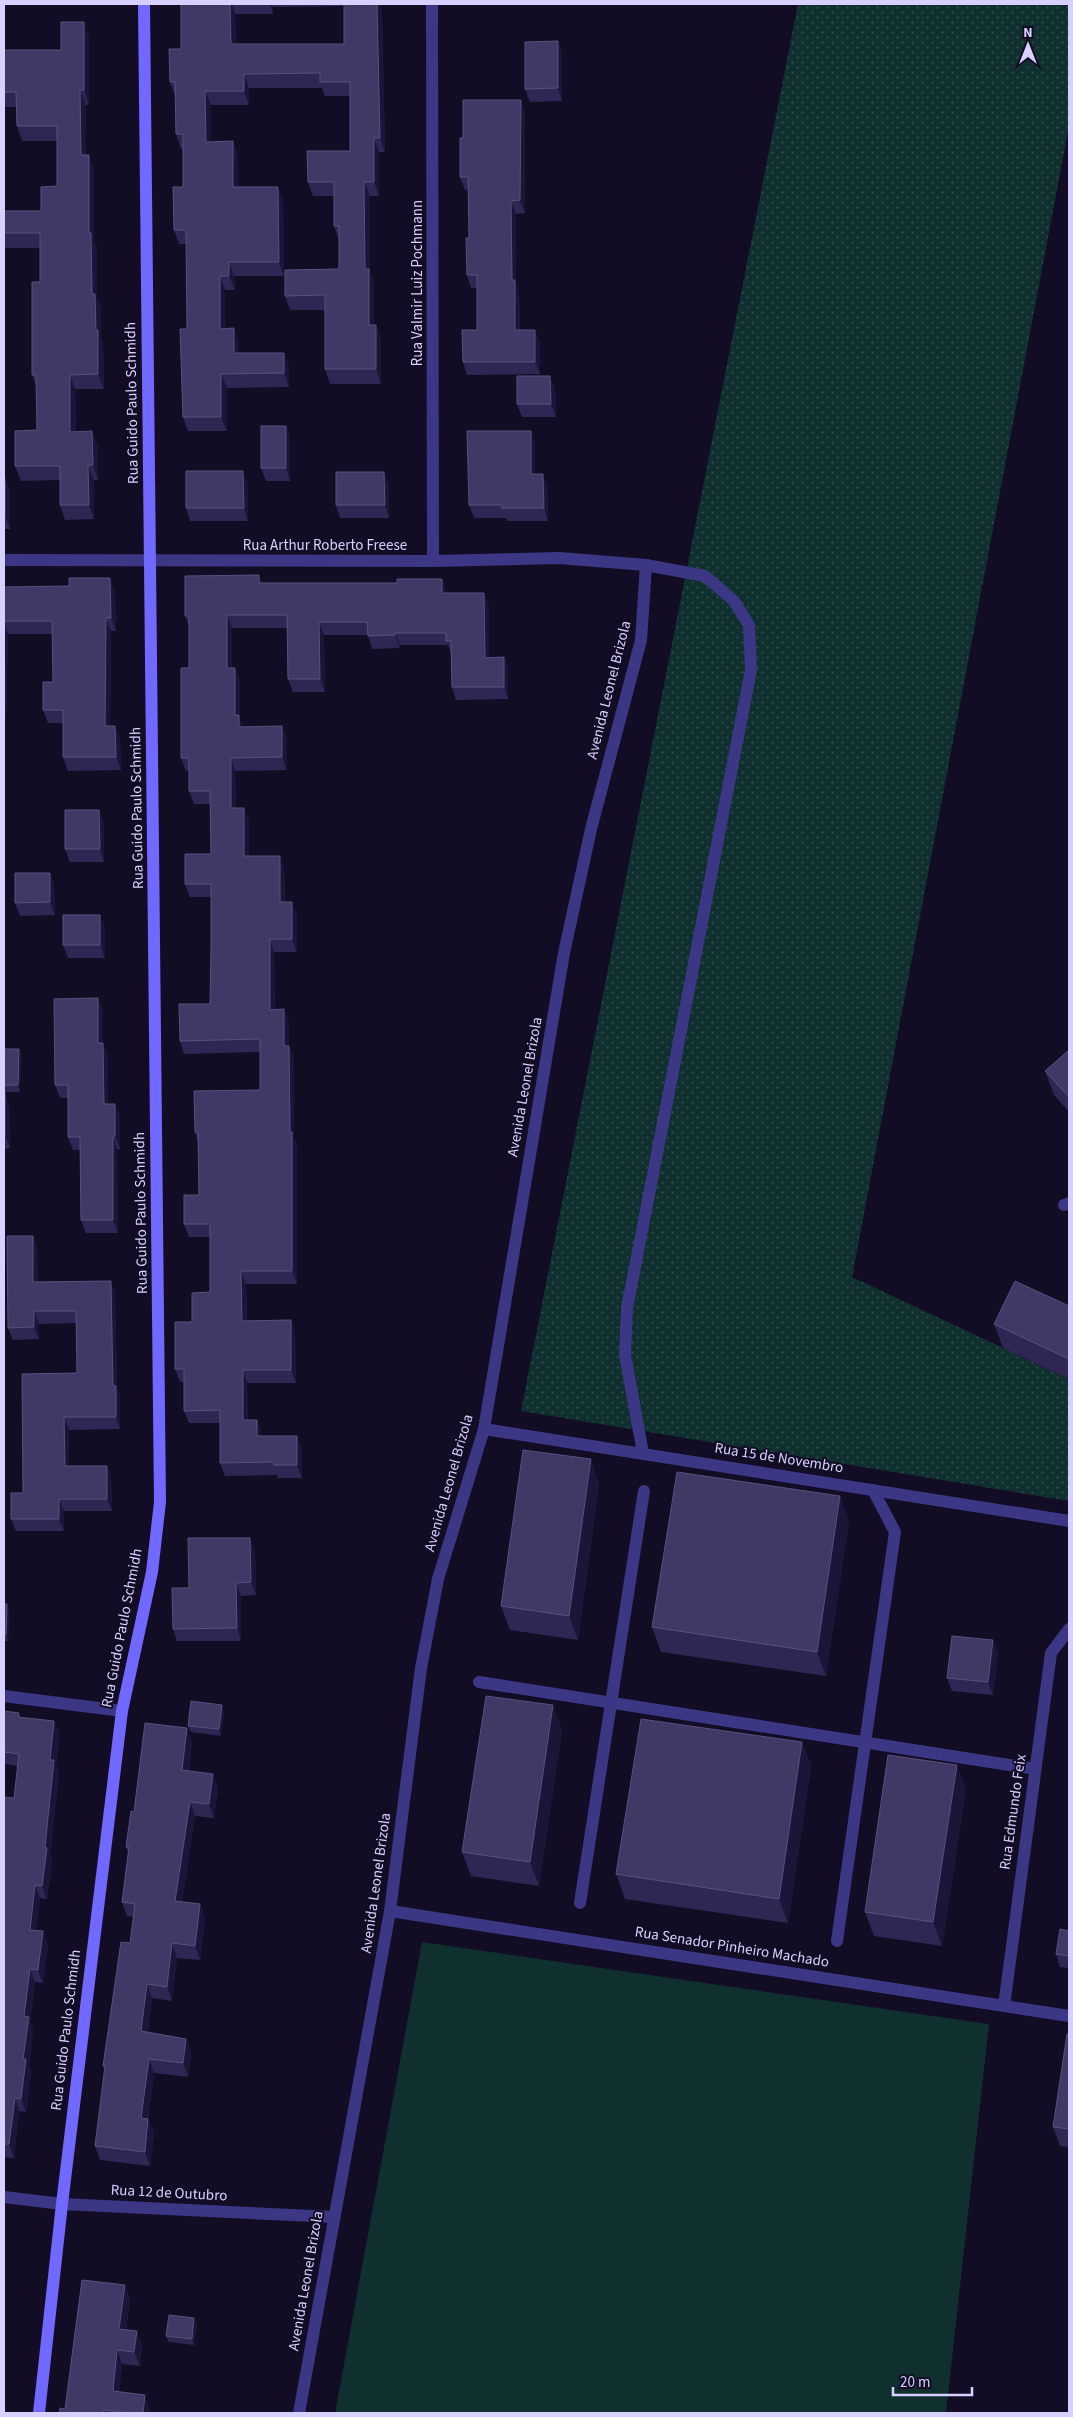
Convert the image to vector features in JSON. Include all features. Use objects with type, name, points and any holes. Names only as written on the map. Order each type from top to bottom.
[{"type":"street","name":"Rua Guido Paulo Schmidh","points":[[39,2413],[62,2204],[122,1711],[152,1572],[160,1502],[144,4]]},
{"type":"street","name":"Rua Valmir Luiz Pochmann","points":[[432,4],[433,562]]},
{"type":"street","name":"Rua Arthur Roberto Freese","points":[[4,560],[433,562],[558,558],[646,565],[705,576],[734,601],[749,625],[750,670],[627,1308],[625,1355],[643,1453]]},
{"type":"street","name":"Avenida Leonel Brizola","points":[[299,2413],[390,1911],[421,1668],[438,1579],[484,1429],[564,953],[591,829],[641,640],[646,565]]},
{"type":"street","name":"Rua 15 de Novembro","points":[[484,1429],[1069,1521]]},
{"type":"street","points":[[837,1941],[895,1532],[873,1490]]},
{"type":"street","points":[[580,1903],[644,1491]]},
{"type":"street","name":"Rua Edmundo Feix","points":[[1004,2006],[1051,1653],[1069,1629]]},
{"type":"street","points":[[479,1682],[1035,1768]]},
{"type":"street","points":[[4,1696],[122,1711]]},
{"type":"street","name":"Rua Senador Pinheiro Machado","points":[[390,1911],[1069,2016]]},
{"type":"street","name":"Rua 12 de Outubro","points":[[4,2197],[62,2204],[334,2217]]},
{"type":"green space","points":[[798,4],[1069,4],[1069,126],[852,1277],[1069,1379],[1069,1501],[521,1411]]},
{"type":"green space","points":[[422,1942],[989,2024],[946,2413],[335,2413]]},
{"type":"building","points":[[181,4],[230,4],[231,44],[344,44],[344,4],[377,4],[380,138],[374,138],[374,182],[364,182],[365,269],[369,269],[369,325],[376,325],[376,369],[325,369],[325,295],[285,296],[285,270],[339,269],[339,226],[334,226],[334,182],[308,182],[307,151],[350,151],[350,82],[320,82],[320,73],[244,74],[244,91],[205,91],[206,142],[233,141],[233,187],[278,187],[279,262],[229,262],[229,276],[220,276],[220,329],[234,328],[234,353],[284,353],[284,373],[221,374],[221,417],[183,417],[180,329],[187,329],[186,230],[174,230],[173,187],[183,187],[183,134],[176,134],[175,82],[170,82],[169,49],[181,49]]},
{"type":"building","points":[[61,22],[84,22],[84,90],[80,90],[81,155],[89,155],[89,233],[91,233],[92,294],[95,294],[96,330],[98,330],[98,374],[70,375],[70,432],[92,431],[93,465],[88,465],[89,505],[60,505],[60,466],[15,466],[15,431],[37,430],[36,375],[32,375],[32,282],[40,282],[40,233],[4,233],[4,211],[41,211],[41,187],[57,186],[57,126],[17,126],[16,92],[4,92],[4,50],[61,50]]},
{"type":"building","points":[[558,41],[558,88],[525,89],[525,42]]},
{"type":"building","points":[[463,100],[521,100],[520,200],[511,201],[512,280],[515,280],[515,330],[535,330],[535,362],[463,362],[462,330],[477,330],[477,275],[467,275],[466,238],[469,238],[468,177],[460,177],[460,138],[463,138]]},
{"type":"building","points":[[517,376],[550,376],[551,404],[517,404]]},
{"type":"building","points":[[261,426],[286,426],[286,468],[261,468]]},
{"type":"building","points":[[467,431],[531,431],[531,474],[543,474],[544,508],[502,508],[502,505],[469,505]]},
{"type":"building","points":[[186,471],[243,471],[244,508],[186,508]]},
{"type":"building","points":[[336,472],[384,472],[385,505],[336,505]]},
{"type":"building","points":[[5,479],[5,516],[4,516]]},
{"type":"building","points":[[259,575],[259,583],[397,583],[397,579],[442,579],[442,593],[484,593],[485,658],[504,657],[504,687],[452,687],[451,641],[446,641],[446,633],[395,633],[395,635],[368,636],[367,622],[319,622],[320,679],[288,679],[287,615],[227,615],[227,668],[235,668],[235,715],[239,715],[239,727],[282,726],[282,757],[231,758],[231,808],[244,808],[244,856],[280,856],[280,902],[292,902],[292,939],[270,939],[270,1010],[284,1009],[284,1046],[289,1046],[290,1132],[292,1132],[292,1271],[241,1271],[242,1321],[291,1320],[291,1370],[243,1370],[243,1420],[257,1420],[257,1436],[297,1436],[297,1465],[274,1465],[274,1462],[220,1463],[220,1410],[184,1411],[184,1369],[175,1369],[175,1322],[192,1322],[192,1293],[210,1292],[210,1224],[184,1224],[184,1195],[199,1195],[198,1132],[195,1132],[194,1091],[260,1090],[260,1039],[180,1041],[179,1004],[210,1004],[211,948],[211,884],[185,884],[185,854],[211,854],[210,791],[189,791],[189,758],[181,758],[181,668],[189,668],[189,616],[185,616],[185,576]]},
{"type":"building","points":[[69,578],[110,578],[111,618],[106,618],[105,726],[115,726],[116,757],[63,757],[63,710],[43,710],[43,682],[53,682],[52,621],[4,621],[4,587],[69,586]]},
{"type":"building","points":[[65,810],[99,810],[100,849],[65,849]]},
{"type":"building","points":[[15,873],[50,873],[50,902],[15,903]]},
{"type":"building","points":[[63,915],[100,915],[100,945],[63,945]]},
{"type":"building","points":[[98,998],[98,1043],[103,1043],[104,1104],[115,1104],[113,1220],[81,1220],[80,1137],[68,1137],[68,1085],[55,1085],[54,999]]},
{"type":"building","points":[[4,1049],[19,1049],[18,1085],[4,1085]]},
{"type":"building","points":[[1069,1050],[1069,1097],[1045,1071]]},
{"type":"building","points":[[5,1092],[5,1136],[4,1136]]},
{"type":"building","points":[[7,1236],[33,1236],[33,1282],[111,1281],[113,1386],[116,1386],[116,1417],[64,1417],[65,1466],[107,1466],[107,1499],[59,1499],[59,1519],[11,1519],[11,1493],[23,1493],[22,1374],[77,1373],[76,1311],[34,1311],[34,1327],[8,1328]]},
{"type":"building","points":[[1015,1281],[1069,1306],[1069,1359],[994,1324]]},
{"type":"building","points":[[523,1450],[591,1459],[569,1616],[501,1606]]},
{"type":"building","points":[[677,1472],[840,1496],[817,1652],[652,1627]]},
{"type":"building","points":[[188,1538],[250,1538],[251,1582],[236,1583],[237,1628],[173,1629],[172,1588],[189,1588]]},
{"type":"building","points":[[4,1604],[7,1604],[6,1635],[4,1635]]},
{"type":"building","points":[[952,1636],[993,1640],[988,1682],[947,1678]]},
{"type":"building","points":[[486,1696],[553,1705],[530,1862],[462,1852]]},
{"type":"building","points":[[191,1701],[222,1705],[219,1729],[188,1726]]},
{"type":"building","points":[[4,1711],[19,1713],[18,1717],[54,1721],[50,1760],[54,1760],[45,1847],[47,1848],[42,1886],[35,1885],[30,1930],[43,1931],[38,1970],[30,1969],[24,2016],[29,2017],[23,2059],[26,2059],[21,2099],[15,2098],[9,2144],[4,2144],[4,1797],[14,1798],[19,1754],[4,1752]]},
{"type":"building","points":[[641,1719],[802,1742],[779,1899],[616,1874]]},
{"type":"building","points":[[145,1723],[187,1728],[182,1770],[213,1774],[209,1804],[190,1802],[175,1901],[200,1904],[195,1946],[172,1943],[167,1987],[147,1984],[141,2031],[186,2039],[183,2063],[149,2059],[141,2118],[148,2119],[145,2152],[95,2146],[105,2066],[103,2066],[121,1942],[130,1943],[135,1904],[122,1902],[129,1847],[126,1847],[131,1811],[134,1812]]},
{"type":"building","points":[[888,1755],[957,1765],[933,1922],[865,1912]]},
{"type":"building","points":[[1060,1929],[1069,1931],[1069,1956],[1056,1954]]},
{"type":"building","points":[[1067,2034],[1069,2034],[1069,2129],[1053,2127]]},
{"type":"building","points":[[82,2280],[125,2285],[119,2329],[137,2331],[134,2352],[117,2350],[113,2391],[145,2395],[143,2413],[104,2410],[103,2413],[59,2413],[60,2408],[65,2409]]},
{"type":"building","points":[[169,2315],[194,2318],[192,2339],[166,2336]]}]
